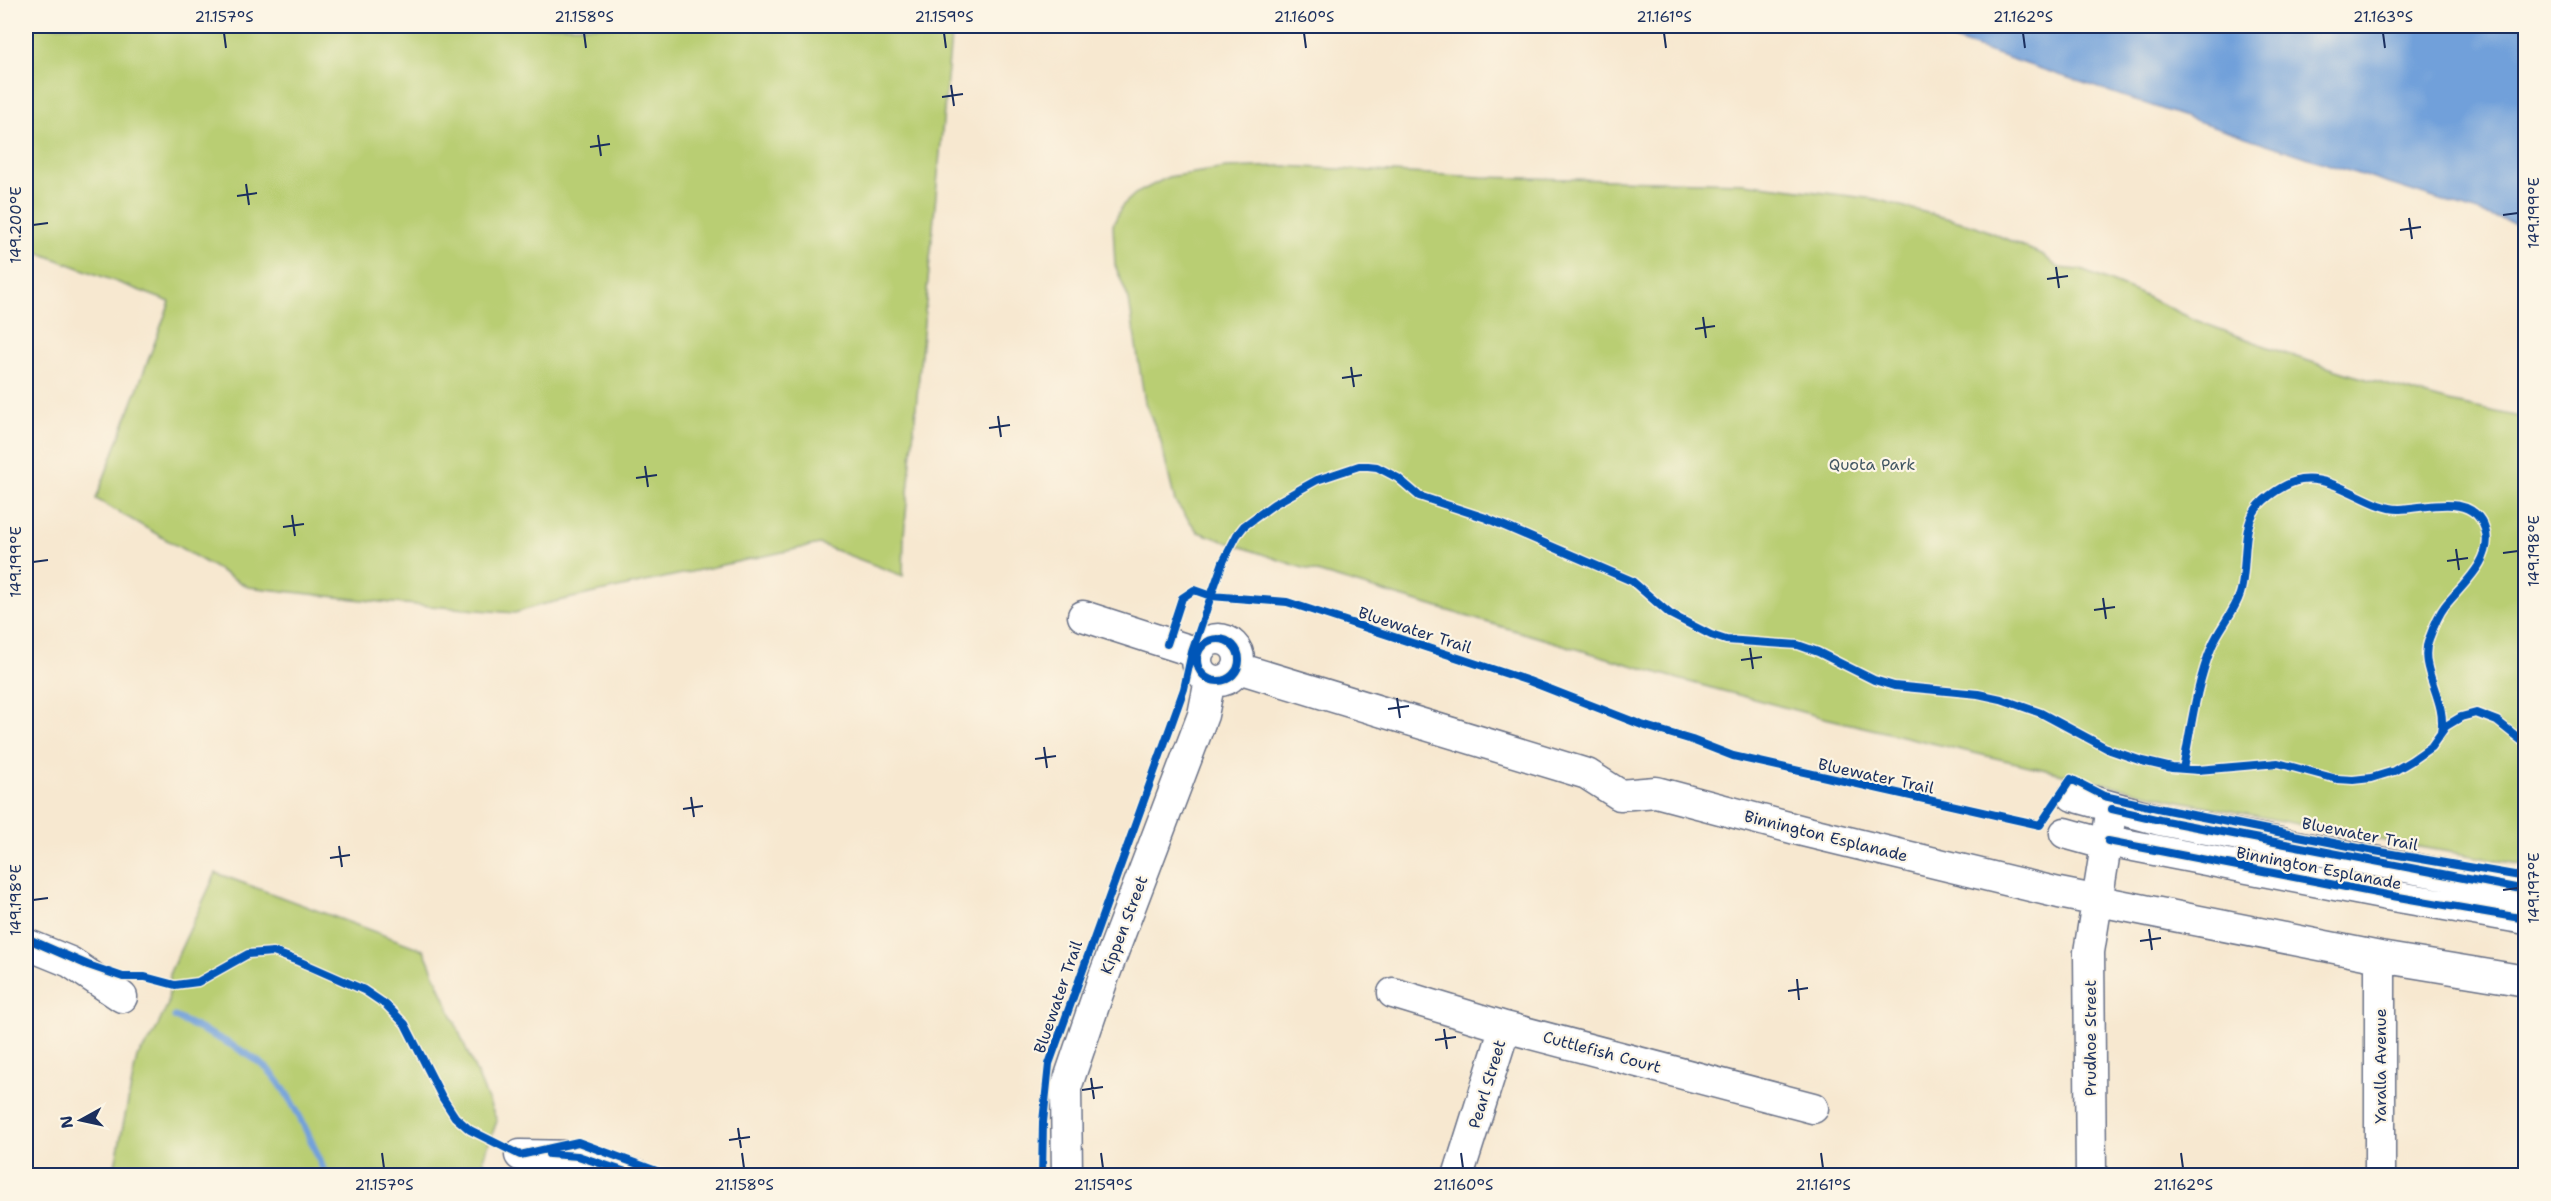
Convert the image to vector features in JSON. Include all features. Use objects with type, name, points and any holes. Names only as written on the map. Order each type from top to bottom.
[{"type":"street","points":[[1083,616],[1198,653]]},
{"type":"street","points":[[1216,639],[1226,640],[1234,645],[1239,654],[1238,668],[1226,680],[1210,680],[1198,667],[1198,653],[1207,642],[1216,639]]},
{"type":"street","name":"Binnington Esplanade","points":[[1238,668],[1587,774],[1626,772],[1656,792],[1803,831],[2096,901],[2380,957],[2526,981]]},
{"type":"street","name":"Kippen Street","points":[[1067,1176],[1066,1088],[1104,976],[1203,715],[1210,680]]},
{"type":"street","name":"Binnington Esplanade","points":[[2073,796],[2112,808],[2230,834],[2526,890]]},
{"type":"street","name":"Prudhoe Street","points":[[2091,1176],[2089,952],[2112,808]]},
{"type":"street","name":"Binnington Esplanade","points":[[2065,833],[2108,843],[2526,919]]},
{"type":"street","points":[[26,944],[70,962],[122,997]]},
{"type":"street","name":"Yaralla Avenue","points":[[2380,957],[2380,1176]]},
{"type":"street","name":"Cuttlefish Court","points":[[1393,993],[1505,1027],[1813,1108]]},
{"type":"street","name":"Pearl Street","points":[[1458,1176],[1505,1027]]},
{"type":"street","points":[[520,1155],[578,1156],[638,1176]]},
{"type":"green space","points":[[26,26],[952,26],[904,535],[903,576],[819,544],[540,605],[515,613],[381,602],[248,587],[96,499],[170,302],[26,248]]},
{"type":"green space","name":"Quota Park","points":[[1284,166],[1481,177],[1743,183],[1875,199],[1976,226],[2043,255],[2058,268],[2081,270],[2138,293],[2195,320],[2287,354],[2449,402],[2525,418],[2525,865],[2368,838],[2170,799],[1825,718],[1682,680],[1300,567],[1198,532],[1175,502],[1160,438],[1145,403],[1129,300],[1115,265],[1113,225],[1122,206],[1135,194],[1168,177],[1226,168]]},
{"type":"green space","points":[[216,873],[424,950],[497,1121],[483,1159],[491,1175],[123,1176],[114,1170],[137,1057],[153,1036],[168,1004],[170,972]]},
{"type":"water","points":[[1912,26],[2525,26],[2525,227],[2333,166]]},
{"type":"waterway","points":[[175,1017],[243,1052],[273,1075],[283,1087],[300,1117],[326,1176]]},
{"type":"cycle path","points":[[1167,644],[1182,598],[1194,590],[1211,596],[1223,562],[1244,526],[1274,504],[1317,480],[1359,466],[1368,466],[1377,467],[1398,478],[1419,496],[1486,518],[1632,581],[1670,614],[1711,635],[1726,640],[1798,645],[1818,652],[1874,680],[1894,686],[1978,694],[2001,699],[2041,713],[2110,750],[2142,761],[2172,768],[2198,770],[2278,763],[2337,779],[2371,778],[2394,771],[2411,761],[2431,747],[2446,726],[2461,717],[2476,713],[2497,721],[2526,744]]},
{"type":"cycle path","points":[[2183,769],[2194,707],[2206,661],[2215,639],[2240,594],[2246,538],[2251,517],[2270,495],[2288,484],[2301,480],[2328,483],[2389,508],[2460,506],[2471,510],[2479,517],[2487,540],[2485,551],[2475,571],[2440,613],[2426,650],[2429,673],[2440,708],[2441,732]]},
{"type":"cycle path","name":"Bluewater Trail","points":[[1042,1176],[1043,1122],[1049,1064],[1184,689],[1192,652],[1211,596],[1287,602],[1529,681],[1642,725],[1692,740],[1733,756],[2040,825],[2071,779],[2104,796],[2162,809],[2369,850],[2526,877]]},
{"type":"cycle path","points":[[1218,639],[1226,640],[1233,645],[1238,652],[1239,660],[1238,668],[1233,675],[1226,680],[1218,681],[1210,680],[1203,675],[1198,668],[1197,660],[1198,652],[1203,645],[1210,640],[1218,639]]},
{"type":"cycle path","points":[[2112,809],[2526,890]]},
{"type":"cycle path","points":[[2108,841],[2387,895],[2526,919]]},
{"type":"cycle path","points":[[26,938],[88,965],[123,977],[145,977],[175,985],[198,982],[248,954],[273,952],[298,961],[364,990],[386,1005],[405,1024],[442,1097],[455,1117],[470,1130],[520,1155],[578,1142],[670,1176]]},
{"type":"cycle path","points":[[549,1154],[578,1156],[638,1176]]}]
